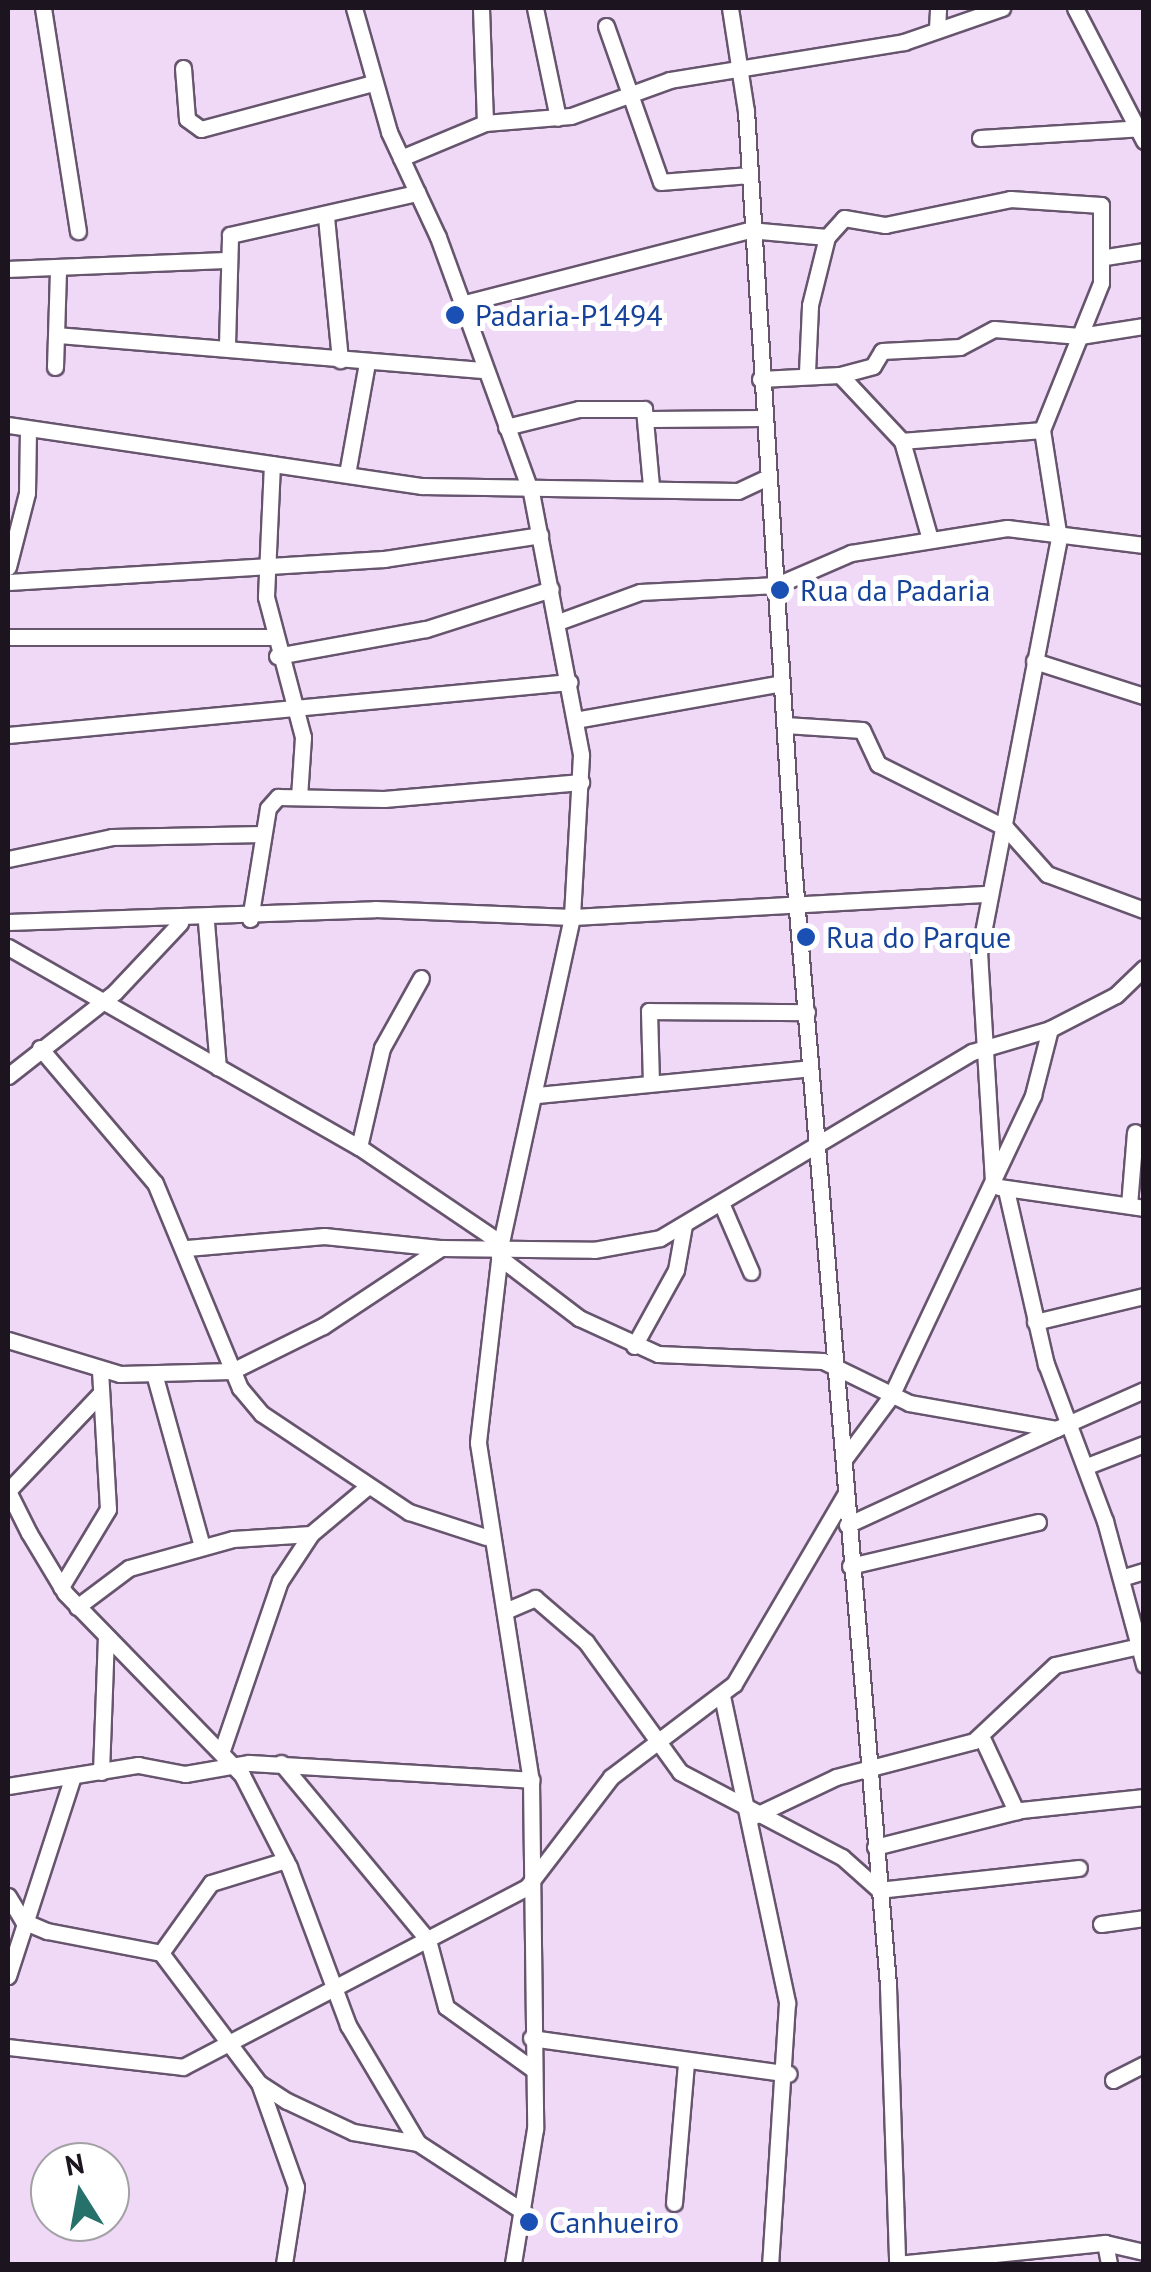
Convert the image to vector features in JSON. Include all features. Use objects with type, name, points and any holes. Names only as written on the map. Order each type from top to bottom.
[{"type":"street","points":[[43,8],[78,230]]},
{"type":"street","points":[[354,8],[373,83],[461,304],[481,370],[532,492],[570,682],[582,782],[572,917],[537,1095],[500,1250],[478,1443],[486,1537],[506,1611],[531,1780],[527,1887],[534,2070],[524,2212],[513,2264]]},
{"type":"street","points":[[481,8],[485,123]]},
{"type":"street","points":[[535,8],[558,118]]},
{"type":"street","points":[[730,8],[749,175],[749,230],[810,1068],[838,1366],[866,1770],[876,1847],[897,2264],[1105,2243],[1144,2252]]},
{"type":"street","points":[[937,29],[938,8]]},
{"type":"street","points":[[401,158],[485,123],[558,118],[670,80],[739,74],[937,29],[1002,8]]},
{"type":"street","points":[[980,138],[1141,132],[1075,8]]},
{"type":"street","points":[[606,26],[626,98],[660,182],[749,175]]},
{"type":"street","points":[[183,68],[187,119],[202,129],[373,83]]},
{"type":"street","points":[[227,345],[224,260],[230,235],[326,217],[417,193]]},
{"type":"street","points":[[807,372],[810,304],[827,237],[844,218],[885,226],[994,200],[1095,203],[1106,257],[1080,336],[1042,430],[1060,538],[1034,661],[1006,828],[986,894],[983,1047],[991,1181]]},
{"type":"street","points":[[326,217],[340,360]]},
{"type":"street","points":[[461,304],[749,230],[827,237]]},
{"type":"street","points":[[1106,257],[1144,251]]},
{"type":"street","points":[[8,269],[224,260]]},
{"type":"street","points":[[55,366],[58,269]]},
{"type":"street","points":[[760,378],[807,372],[840,375],[873,366],[882,351],[947,350],[994,329],[1080,336],[1144,326]]},
{"type":"street","points":[[57,335],[227,345],[366,363],[481,370]]},
{"type":"street","points":[[347,474],[366,363]]},
{"type":"street","points":[[840,375],[902,441],[930,539]]},
{"type":"street","points":[[506,427],[579,410],[644,409],[651,419],[652,486]]},
{"type":"street","points":[[651,419],[764,418]]},
{"type":"street","points":[[8,425],[347,474],[532,492],[652,486],[744,491],[768,477]]},
{"type":"street","points":[[8,567],[27,493],[28,428]]},
{"type":"street","points":[[902,441],[1042,430]]},
{"type":"street","points":[[272,464],[266,565],[272,637],[303,738],[299,797]]},
{"type":"street","points":[[558,622],[640,592],[777,585],[852,553],[1007,528],[1060,538],[1144,546]]},
{"type":"street","points":[[8,582],[266,565],[540,534]]},
{"type":"street","points":[[277,656],[426,630],[551,589]]},
{"type":"street","points":[[8,637],[272,637]]},
{"type":"street","points":[[1034,661],[1144,696]]},
{"type":"street","points":[[8,736],[293,704],[570,682]]},
{"type":"street","points":[[574,720],[782,682]]},
{"type":"street","points":[[786,725],[862,730],[878,764],[1006,828],[1070,888],[1144,910]]},
{"type":"street","points":[[250,920],[270,800],[582,782]]},
{"type":"street","points":[[8,859],[112,838],[263,834]]},
{"type":"street","points":[[8,922],[180,923],[435,909],[572,917],[798,908],[986,894]]},
{"type":"street","points":[[206,922],[218,1068]]},
{"type":"street","points":[[8,1076],[97,1002],[180,923]]},
{"type":"street","points":[[8,947],[97,1002],[359,1147],[634,1346],[838,1366],[891,1396],[1062,1427]]},
{"type":"street","points":[[186,1248],[324,1236],[441,1248],[594,1250],[684,1225],[983,1047],[1050,1029],[1116,995],[1144,968]]},
{"type":"street","points":[[359,1147],[382,1048],[420,978]]},
{"type":"street","points":[[651,1084],[648,1010],[807,1012]]},
{"type":"street","points":[[845,1458],[891,1396],[1033,1095],[1050,1029]]},
{"type":"street","points":[[40,1048],[132,1148],[186,1248],[232,1371],[262,1414],[367,1488],[446,1528],[486,1537]]},
{"type":"street","points":[[537,1095],[810,1068]]},
{"type":"street","points":[[991,1181],[1006,1190],[1136,1207],[1135,1132]]},
{"type":"street","points":[[1006,1190],[1062,1427],[1087,1466],[1144,1666]]},
{"type":"street","points":[[722,1205],[751,1272]]},
{"type":"street","points":[[634,1346],[676,1270],[684,1225]]},
{"type":"street","points":[[8,1340],[100,1369],[155,1377],[232,1371],[323,1326],[441,1248]]},
{"type":"street","points":[[1035,1322],[1144,1296]]},
{"type":"street","points":[[61,1587],[108,1508],[100,1369]]},
{"type":"street","points":[[155,1377],[202,1546]]},
{"type":"street","points":[[847,1525],[1144,1390]]},
{"type":"street","points":[[100,1394],[8,1491],[61,1587],[77,1607],[227,1759],[286,1860],[333,1989],[418,2143]]},
{"type":"street","points":[[1087,1466],[1144,1444]]},
{"type":"street","points":[[227,1759],[265,1610],[311,1534],[367,1488]]},
{"type":"street","points":[[8,2048],[167,2071],[232,2043],[527,1887],[611,1777],[652,1743],[722,1696],[845,1495]]},
{"type":"street","points":[[850,1566],[1038,1522]]},
{"type":"street","points":[[77,1607],[129,1568],[202,1546],[311,1534]]},
{"type":"street","points":[[1121,1578],[1144,1571]]},
{"type":"street","points":[[506,1611],[528,1596],[549,1608],[586,1642],[652,1743],[680,1772],[751,1814],[842,1857],[879,1890],[1079,1868]]},
{"type":"street","points":[[101,1772],[106,1638]]},
{"type":"street","points":[[751,1814],[781,1796],[982,1738],[1043,1672],[1141,1645]]},
{"type":"street","points":[[722,1696],[751,1814],[787,2003],[790,2074],[770,2264]]},
{"type":"street","points":[[982,1738],[1016,1811]]},
{"type":"street","points":[[8,1786],[227,1759],[531,1780]]},
{"type":"street","points":[[282,1764],[428,1940],[446,2007],[534,2070]]},
{"type":"street","points":[[8,1976],[72,1779]]},
{"type":"street","points":[[876,1847],[1016,1811],[1144,1797]]},
{"type":"street","points":[[161,1952],[212,1883],[286,1860]]},
{"type":"street","points":[[8,1896],[23,1921],[161,1952],[232,2043],[259,2083],[296,2187],[284,2264]]},
{"type":"street","points":[[1101,1924],[1144,1918]]},
{"type":"street","points":[[531,2038],[610,2044],[686,2064],[790,2074]]},
{"type":"street","points":[[674,2202],[686,2064]]},
{"type":"street","points":[[1113,2080],[1144,2064]]},
{"type":"street","points":[[259,2083],[353,2132],[418,2143],[524,2212]]},
{"type":"street","points":[[1105,2243],[1108,2264]]},
{"type":"place","name":"Padaria-P1494","points":[[455,315]]},
{"type":"place","name":"Rua da Padaria","points":[[780,590]]},
{"type":"place","name":"Rua do Parque","points":[[806,937]]},
{"type":"place","name":"Canhueiro","points":[[529,2222]]}]
